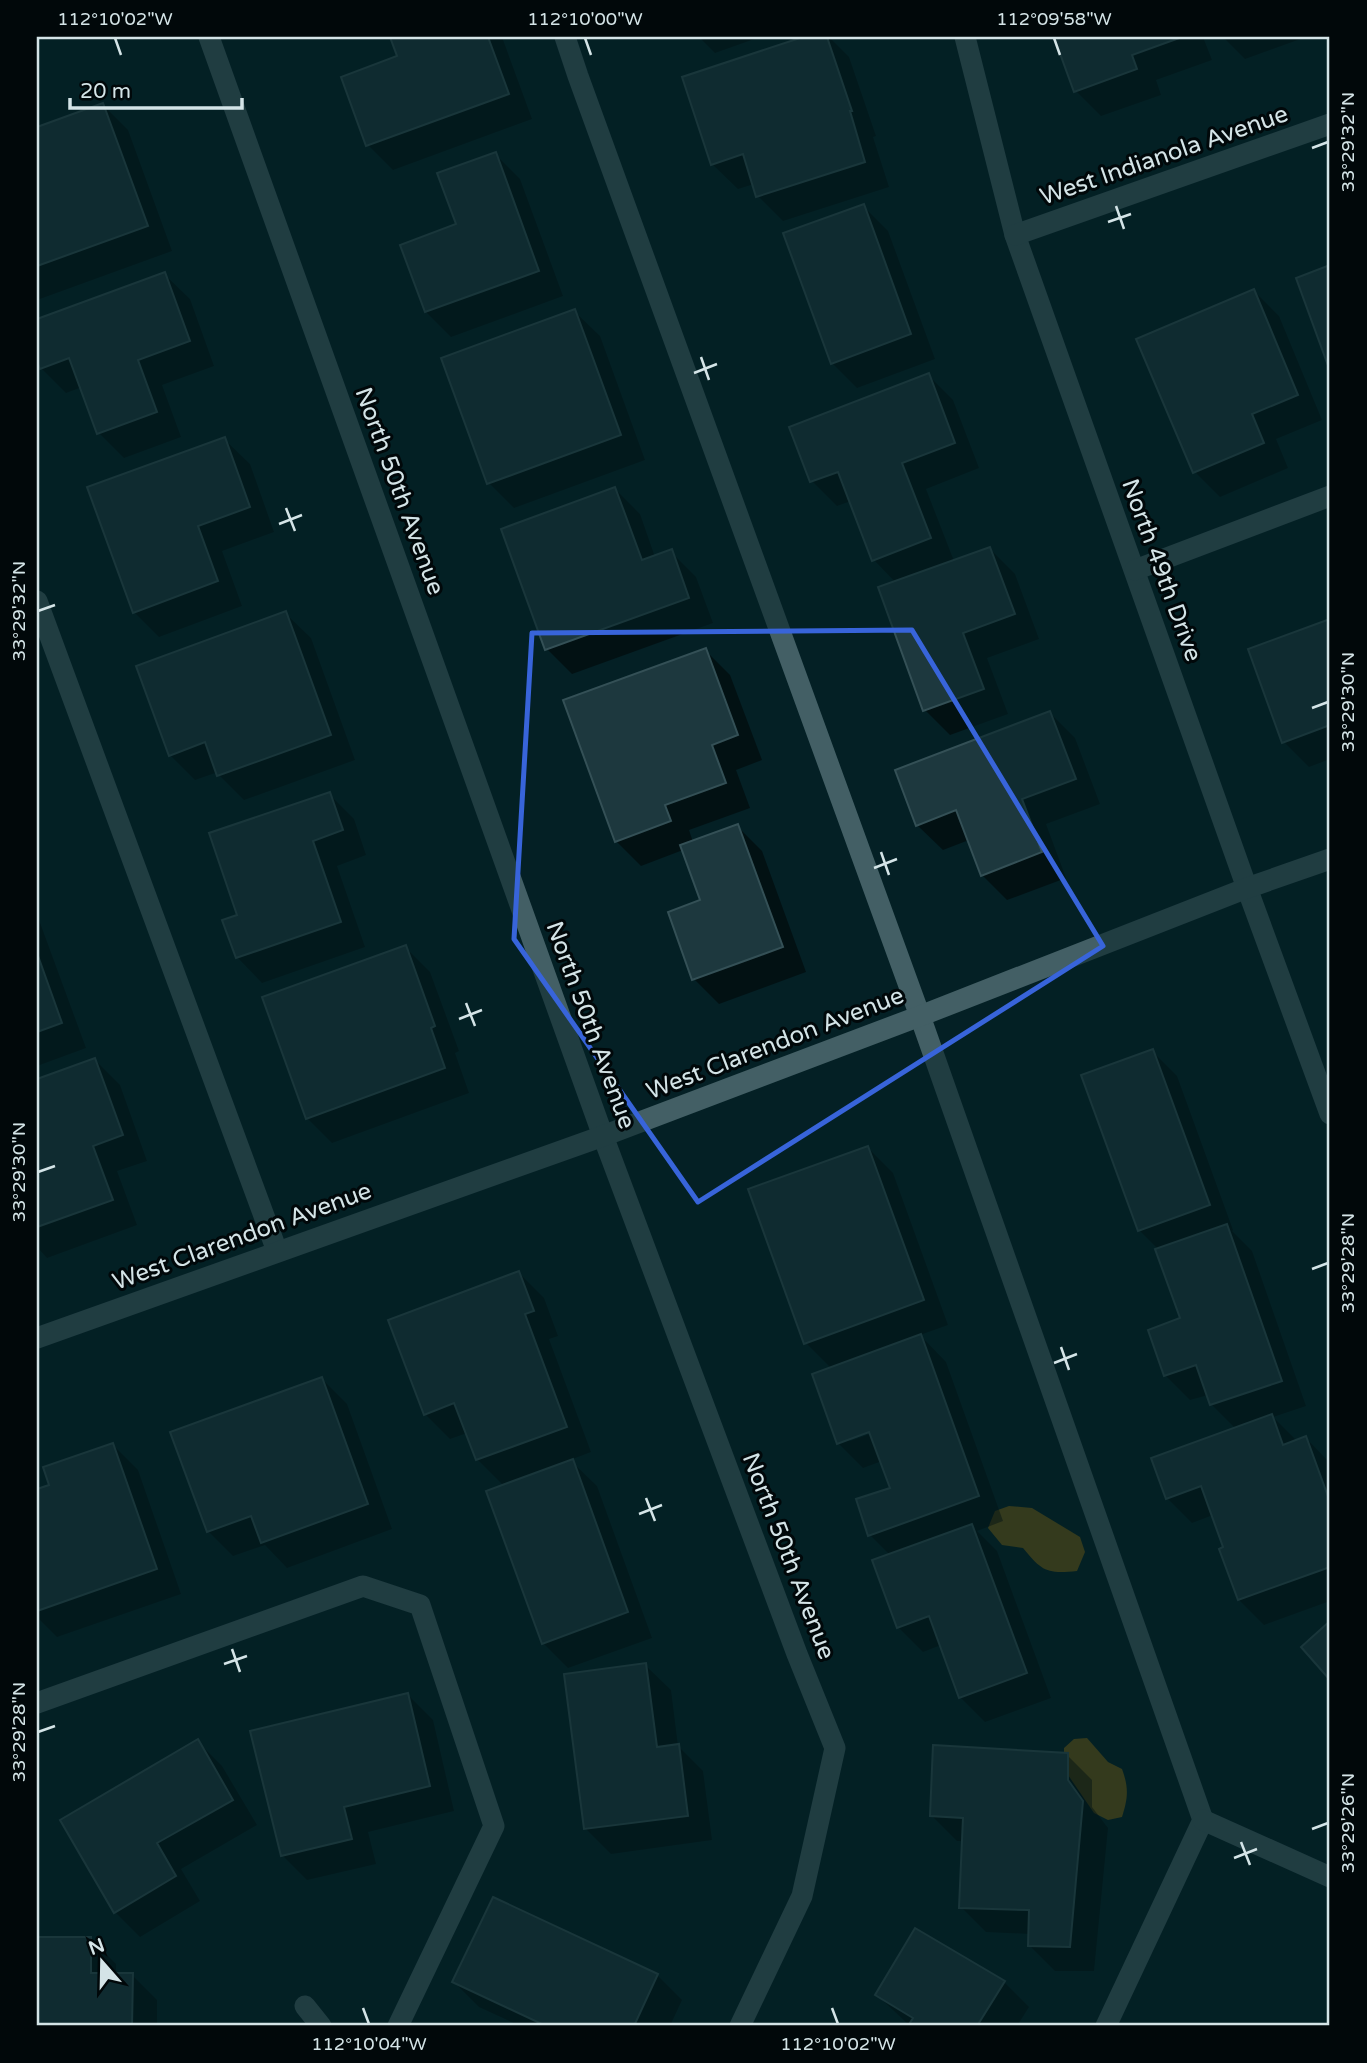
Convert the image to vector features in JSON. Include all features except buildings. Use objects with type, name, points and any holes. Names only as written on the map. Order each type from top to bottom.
[{"type":"street","name":"North 50th Avenue","points":[[209,37],[603,1136],[797,1654],[835,1748],[802,1896],[740,2026]]},
{"type":"street","points":[[565,37],[920,1016],[1203,1820],[1106,2026]]},
{"type":"street","name":"North 49th Drive","points":[[965,37],[1015,235],[1330,1114]]},
{"type":"street","name":"West Indianola Avenue","points":[[1015,235],[1330,124]]},
{"type":"street","points":[[1135,570],[1330,496]]},
{"type":"street","points":[[37,601],[277,1251]]},
{"type":"street","name":"West Clarendon Avenue","points":[[37,1338],[603,1136],[1247,888],[1330,859]]},
{"type":"street","points":[[37,1703],[363,1586],[420,1605],[494,1826],[398,2026]]},
{"type":"street","points":[[1203,1820],[1330,1877]]},
{"type":"street","points":[[305,2007],[321,2026]]},
{"type":"highlighted area","points":[[912,630],[1103,946],[698,1202],[514,939],[532,633]]},
{"type":"shaded area","points":[[1009,1506],[1032,1508],[1080,1537],[1085,1552],[1077,1571],[1051,1571],[1035,1562],[1023,1548],[1002,1545],[988,1528],[995,1511]]},
{"type":"shaded area","points":[[1087,1738],[1108,1762],[1122,1769],[1127,1793],[1122,1817],[1108,1820],[1094,1813],[1064,1769],[1064,1748],[1074,1739]]}]
